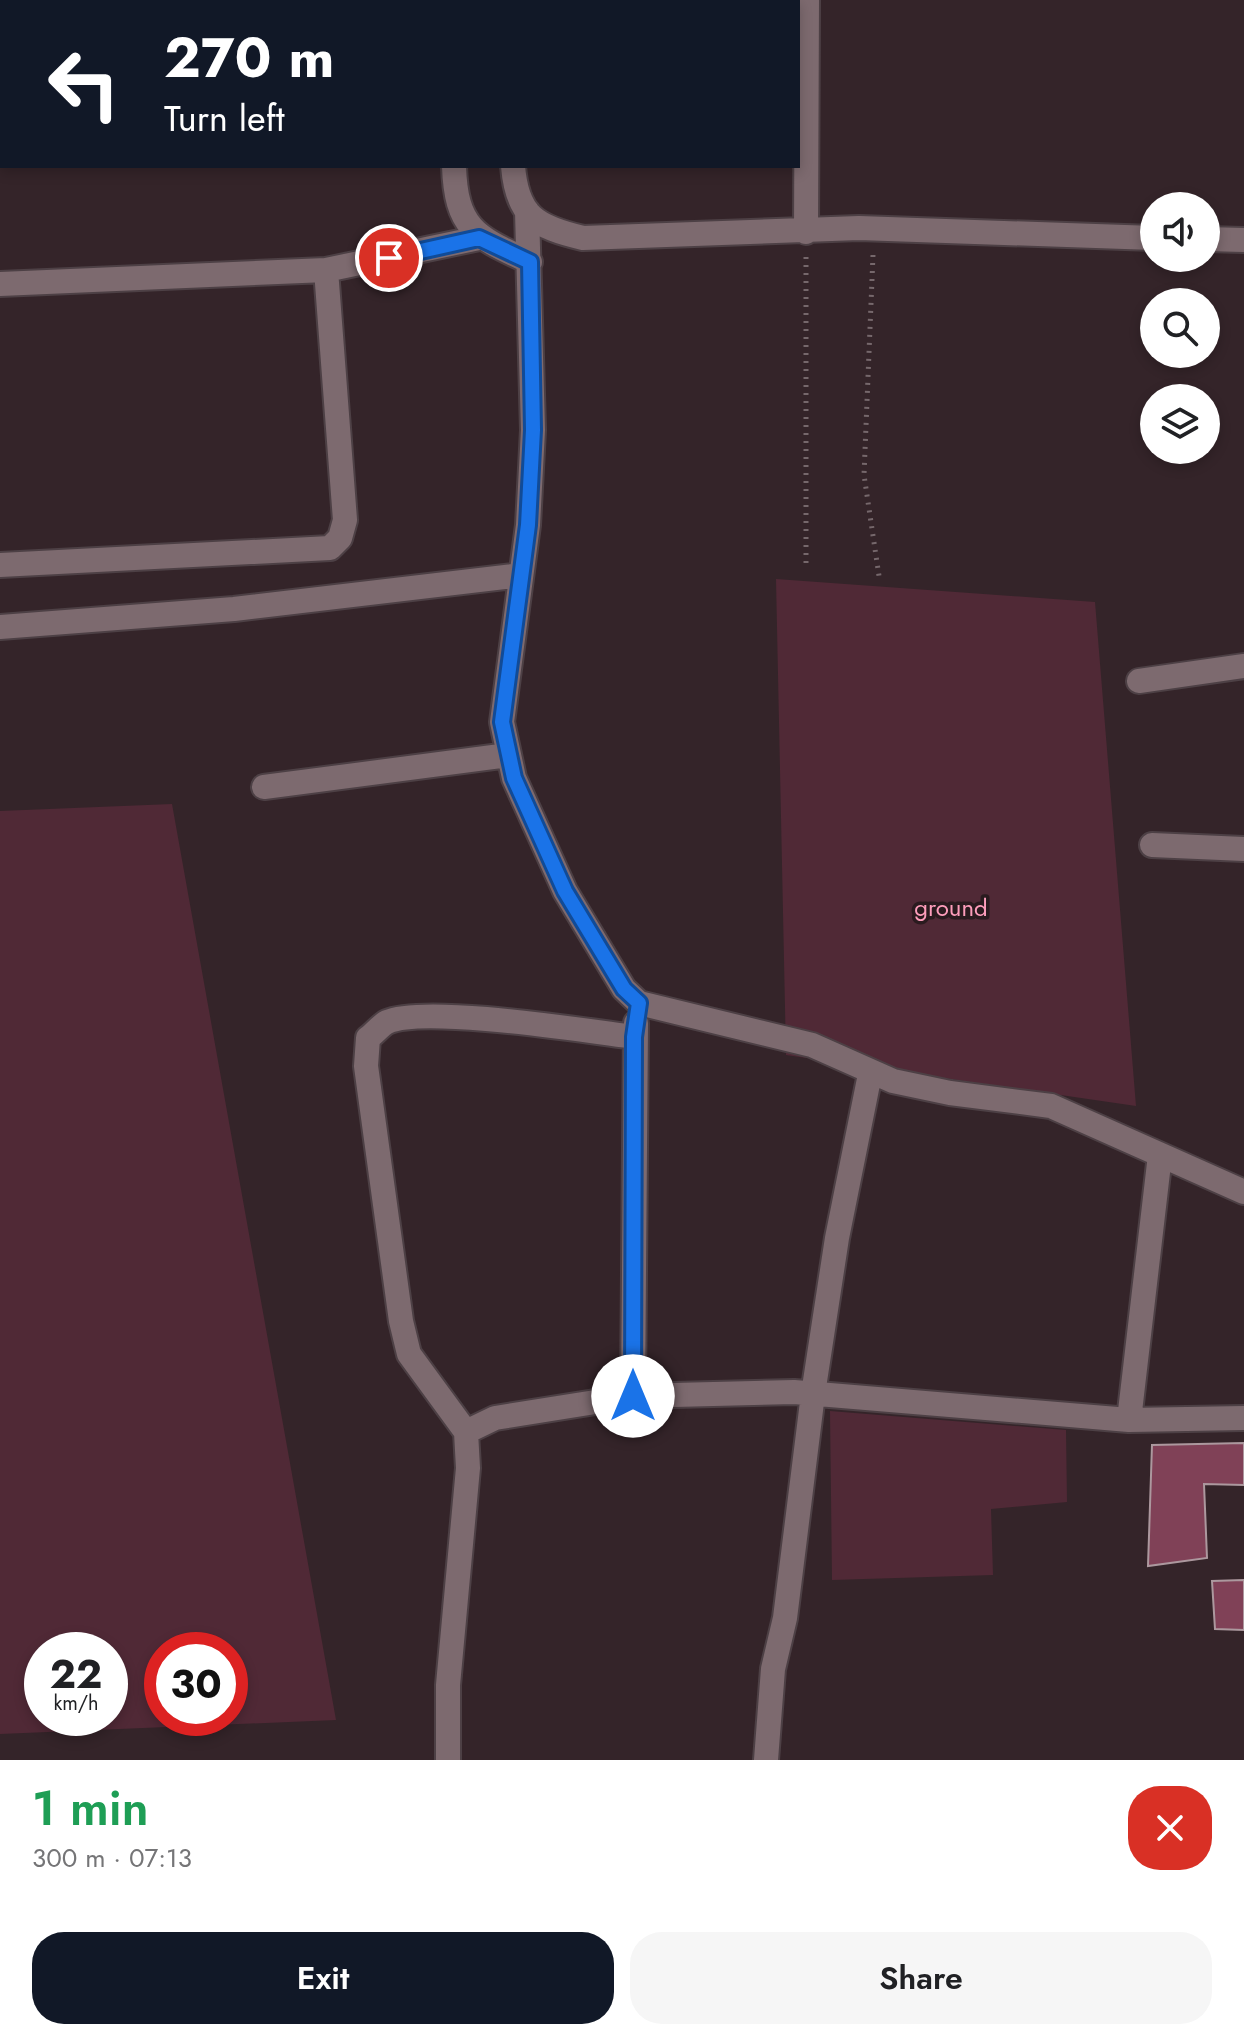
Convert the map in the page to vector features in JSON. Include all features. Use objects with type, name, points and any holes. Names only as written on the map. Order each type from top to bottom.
[{"type":"street","points":[[806,232],[807,0]]},
{"type":"street","points":[[454,168],[454,186],[462,215],[479,238],[530,262]]},
{"type":"street","points":[[513,168],[515,197],[527,211],[548,230],[583,238],[874,229],[1140,238]]},
{"type":"street","points":[[527,211],[533,430],[528,525],[502,722],[514,778],[565,891],[624,989],[639,1003],[812,1045],[870,1074],[950,1093],[1051,1106],[1244,1192]]},
{"type":"street","points":[[0,284],[326,270],[479,238]]},
{"type":"street","points":[[1220,239],[1244,240]]},
{"type":"street","points":[[0,565],[330,548],[340,538],[345,520],[326,270]]},
{"type":"street","points":[[0,627],[234,609],[521,575]]},
{"type":"street","points":[[1139,681],[1244,666]]},
{"type":"street","points":[[264,787],[508,755]]},
{"type":"street","points":[[1152,845],[1244,849]]},
{"type":"street","points":[[633,1396],[634,1037],[639,1003]]},
{"type":"street","points":[[448,1760],[448,1685],[468,1468],[466,1432],[409,1354],[401,1321],[366,1066],[368,1038],[387,1022],[414,1017],[526,1024],[634,1037]]},
{"type":"street","points":[[766,1760],[773,1669],[785,1618],[813,1394],[837,1238],[870,1074]]},
{"type":"street","points":[[1129,1420],[1160,1155]]},
{"type":"street","points":[[466,1432],[495,1418],[633,1396],[813,1394],[1129,1420],[1244,1418]]},
{"type":"path","points":[[874,229],[864,475],[879,576]]},
{"type":"path","points":[[806,232],[806,568]]},
{"type":"green space","name":"ground","points":[[776,579],[1095,602],[1136,1106],[786,1055]]},
{"type":"green space","points":[[172,804],[336,1720],[248,1724],[248,1632],[144,1632],[144,1728],[128,1729],[128,1632],[24,1632],[24,1733],[0,1734],[0,811]]},
{"type":"green space","points":[[830,1411],[1066,1430],[1067,1502],[991,1509],[993,1575],[832,1580]]},
{"type":"building","points":[[1244,1443],[1244,1485],[1204,1484],[1207,1558],[1148,1566],[1152,1445]]},
{"type":"building","points":[[1244,1580],[1244,1630],[1215,1629],[1212,1581]]},
{"type":"route","points":[[389,258],[479,238],[530,262],[533,430],[528,525],[502,722],[514,778],[565,891],[624,989],[639,1003],[634,1037],[633,1396]]}]
